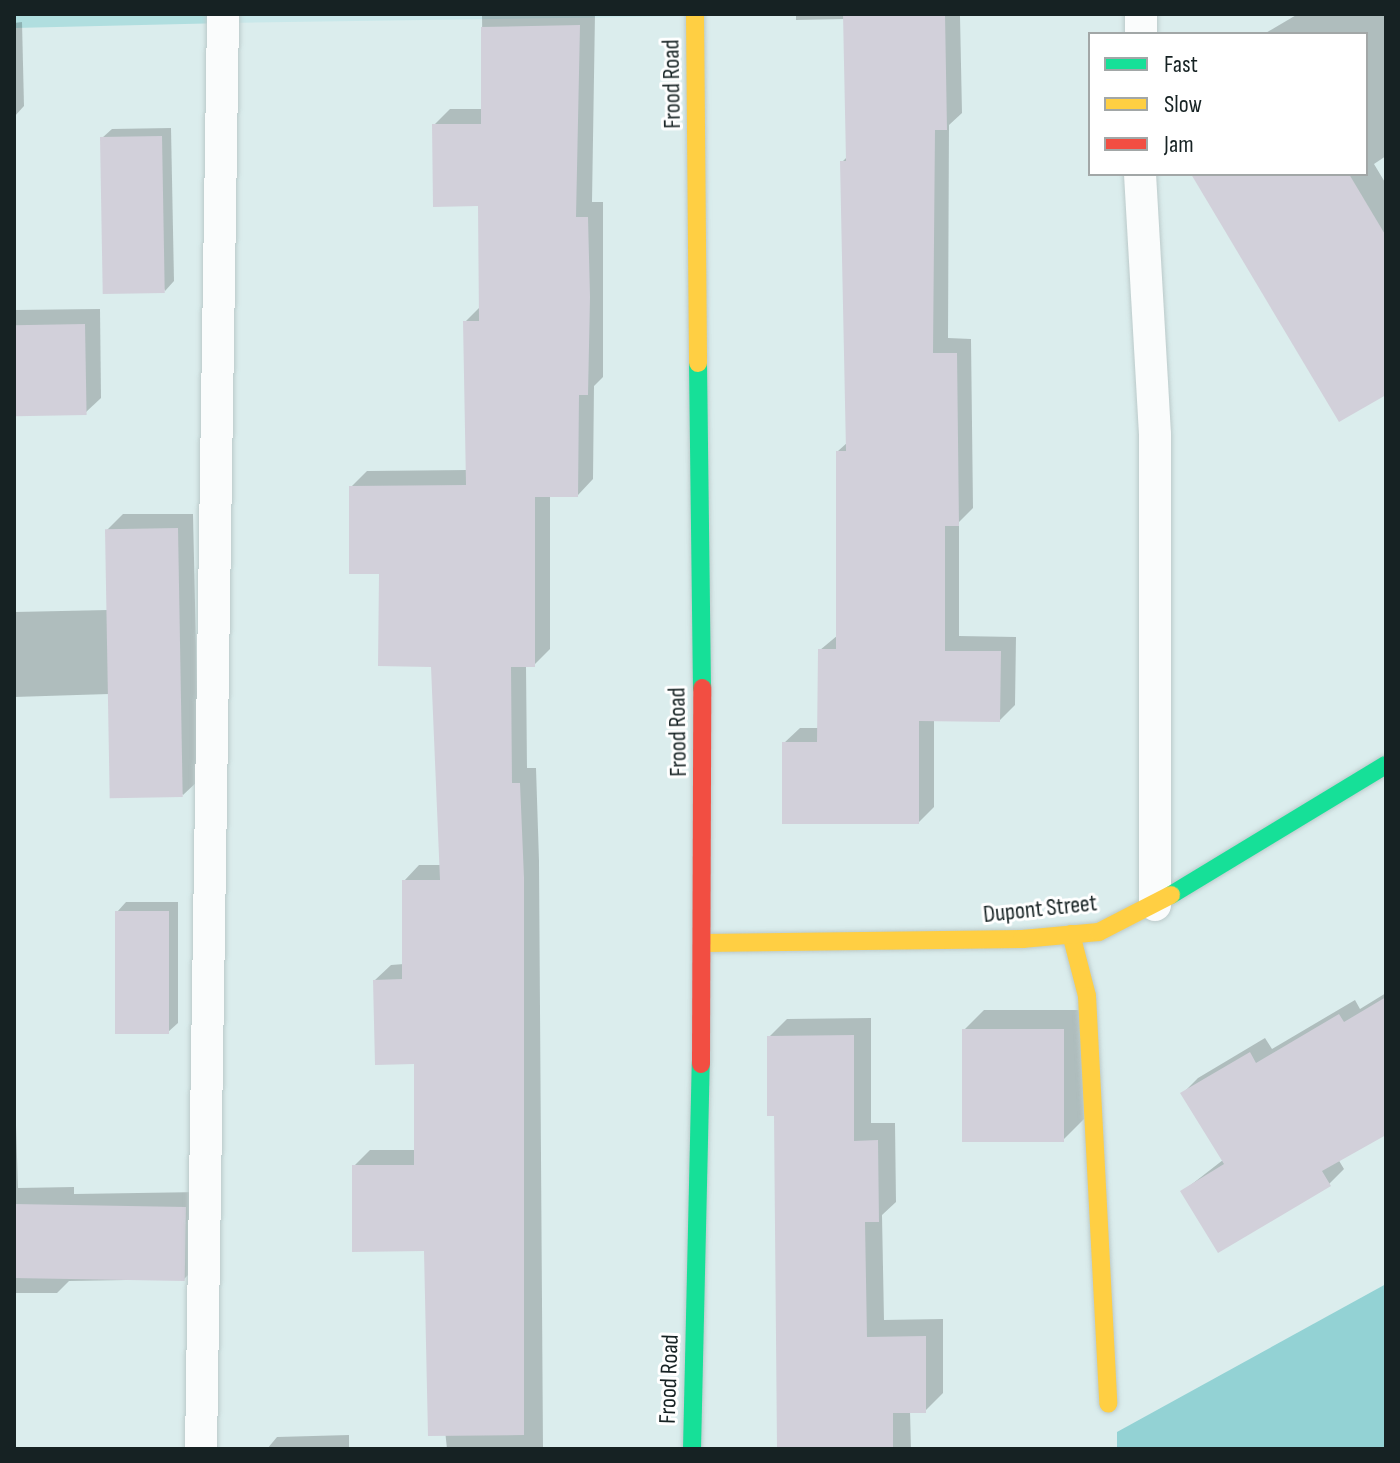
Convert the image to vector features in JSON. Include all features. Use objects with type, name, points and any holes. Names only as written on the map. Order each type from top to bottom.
[{"type":"street","name":"Frood Road","points":[[692,1449],[704,943],[695,14]]},
{"type":"street","name":"Dupont Street","points":[[704,943],[1099,932],[1155,905],[1386,765]]},
{"type":"street","points":[[1071,934],[1087,996],[1108,1403]]},
{"type":"lane","points":[[201,1449],[223,14]]},
{"type":"lane","points":[[1140,176],[1155,435],[1155,905]]},
{"type":"shaded area","points":[[14,14],[227,14],[227,23],[14,28]]},
{"type":"shaded area","points":[[227,14],[699,14],[699,16],[227,23]]},
{"type":"shaded area","points":[[1386,1284],[1386,1449],[1117,1449],[1117,1432]]},
{"type":"building","points":[[843,14],[945,14],[947,130],[935,130],[933,353],[957,353],[959,526],[945,526],[945,651],[1001,651],[1000,722],[919,721],[919,824],[782,824],[782,742],[817,742],[818,649],[836,649],[836,451],[846,451],[840,161],[846,161]]},
{"type":"building","points":[[580,25],[576,217],[588,217],[590,297],[588,395],[579,395],[578,497],[535,497],[535,667],[511,667],[512,783],[520,783],[524,878],[524,1435],[428,1436],[424,1251],[352,1252],[352,1165],[414,1165],[414,1064],[375,1065],[373,980],[402,979],[402,880],[440,880],[431,667],[378,666],[379,574],[349,574],[349,486],[466,485],[463,321],[479,321],[478,206],[433,207],[432,124],[481,124],[481,27]]},
{"type":"building","points":[[162,136],[165,293],[103,294],[100,137]]},
{"type":"building","points":[[1192,176],[1350,176],[1386,236],[1386,395],[1339,422]]},
{"type":"building","points":[[85,324],[87,415],[16,416],[14,325]]},
{"type":"building","points":[[178,528],[183,797],[110,798],[105,529]]},
{"type":"building","points":[[115,911],[169,911],[169,1034],[115,1034]]},
{"type":"building","points":[[1386,997],[1386,1135],[1322,1171],[1331,1186],[1218,1253],[1180,1191],[1224,1164],[1180,1093],[1250,1052],[1256,1063],[1339,1014],[1344,1022]]},
{"type":"building","points":[[962,1029],[1064,1029],[1064,1142],[962,1142]]},
{"type":"building","points":[[854,1035],[854,1141],[878,1140],[879,1222],[865,1222],[867,1337],[926,1336],[926,1413],[893,1413],[893,1449],[777,1449],[774,1116],[767,1116],[767,1036]]},
{"type":"building","points":[[14,1204],[186,1207],[185,1281],[14,1278]]},
{"type":"traffic: fast","points":[[698,363],[702,688]]},
{"type":"traffic: fast","points":[[1171,895],[1386,765]]},
{"type":"traffic: fast","points":[[692,1449],[701,1064]]},
{"type":"traffic: slow","points":[[695,14],[698,363]]},
{"type":"traffic: slow","points":[[704,943],[1022,939],[1099,932],[1171,895]]},
{"type":"traffic: slow","points":[[1071,934],[1087,996],[1108,1403]]},
{"type":"traffic: jam","points":[[701,1064],[702,688]]}]
